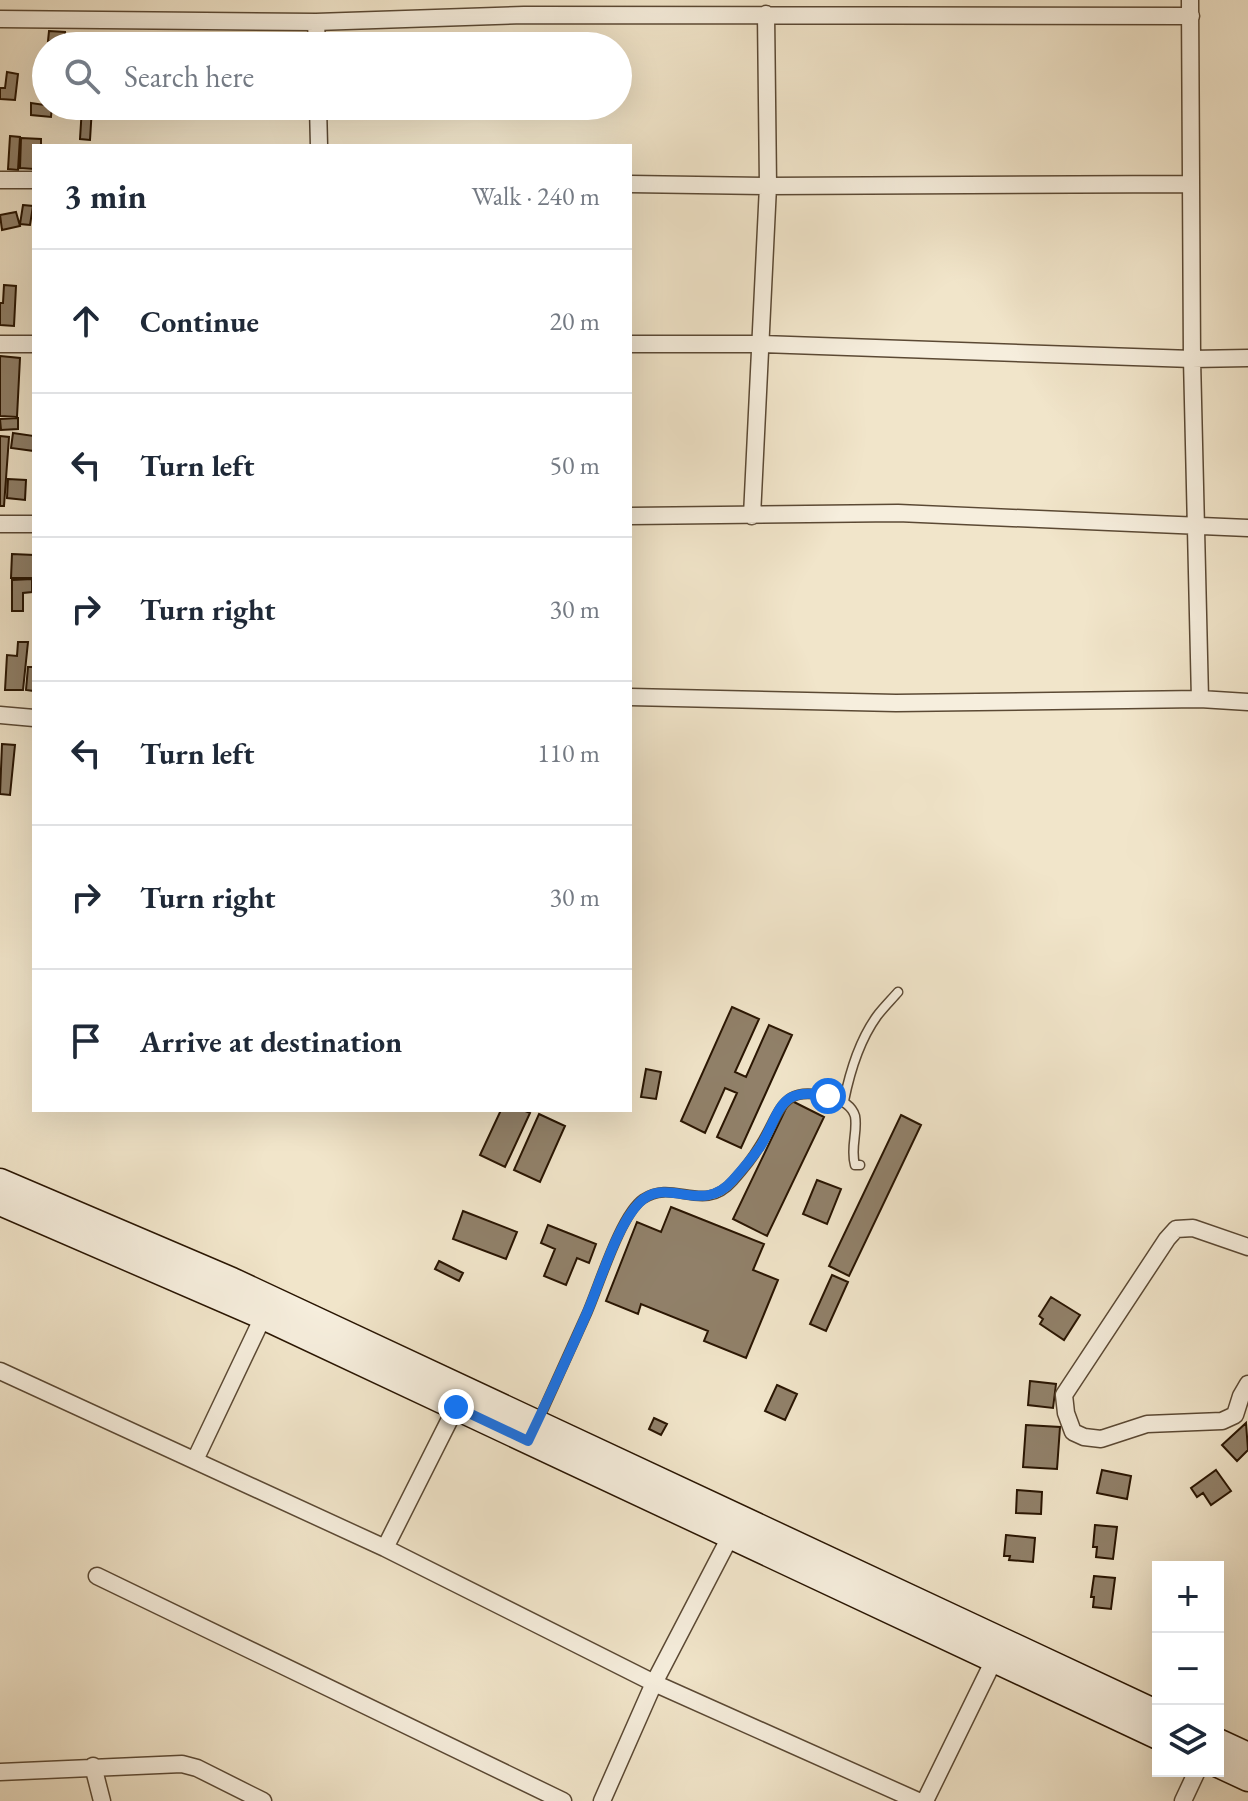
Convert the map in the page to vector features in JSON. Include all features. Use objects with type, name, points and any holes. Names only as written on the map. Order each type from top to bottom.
[{"type":"main road","points":[[0,1181],[232,1280],[533,1432],[730,1537],[1152,1734]]},
{"type":"main road","points":[[0,1203],[263,1317],[456,1407],[533,1432],[1152,1710]]},
{"type":"main road","points":[[1224,1744],[1248,1755]]},
{"type":"main road","points":[[1224,1768],[1248,1779]]},
{"type":"street","points":[[0,19],[316,22],[524,8],[766,14],[1190,8],[1192,359],[1200,699]]},
{"type":"street","points":[[752,516],[768,186],[766,14]]},
{"type":"street","points":[[316,22],[316,32]]},
{"type":"street","points":[[318,120],[319,144]]},
{"type":"street","points":[[0,180],[32,180]]},
{"type":"street","points":[[632,184],[1191,184]]},
{"type":"street","points":[[0,344],[32,344]]},
{"type":"street","points":[[632,344],[760,344],[1192,359],[1248,358]]},
{"type":"street","points":[[632,516],[898,513],[1248,528]]},
{"type":"street","points":[[0,524],[32,524]]},
{"type":"street","points":[[632,697],[896,703],[1200,699],[1248,702]]},
{"type":"street","points":[[0,715],[32,718]]},
{"type":"street","points":[[1248,1247],[1193,1228],[1176,1229],[1064,1395],[1073,1432],[1101,1439],[1147,1424],[1222,1421],[1235,1415],[1248,1384]]},
{"type":"street","points":[[195,1460],[263,1317]]},
{"type":"street","points":[[0,1371],[385,1548],[654,1683],[918,1801]]},
{"type":"street","points":[[385,1548],[456,1407]]},
{"type":"street","points":[[602,1801],[654,1683],[730,1537]]},
{"type":"street","points":[[97,1576],[563,1801]]},
{"type":"street","points":[[925,1801],[994,1660]]},
{"type":"street","points":[[0,1772],[182,1764],[197,1768],[263,1801]]},
{"type":"street","points":[[93,1766],[102,1801]]},
{"type":"street","points":[[1183,1801],[1194,1777]]},
{"type":"lane","points":[[844,1101],[850,1073],[868,1033],[877,1015],[898,992]]},
{"type":"lane","points":[[533,1432],[612,1252],[631,1213],[641,1201],[652,1194],[673,1192],[700,1198],[718,1195],[760,1146],[781,1105],[795,1094],[817,1094],[844,1101],[855,1115],[852,1153],[855,1165],[860,1165]]},
{"type":"building","points":[[7,72],[18,74],[15,100],[0,99],[0,88],[5,88]]},
{"type":"building","points":[[81,120],[91,120],[90,140],[80,139]]},
{"type":"building","points":[[10,136],[20,137],[18,170],[8,169]]},
{"type":"building","points":[[21,138],[41,139],[41,144],[32,144],[32,169],[20,168]]},
{"type":"building","points":[[23,205],[32,206],[30,225],[20,224]]},
{"type":"building","points":[[16,212],[20,226],[2,230],[0,215]]},
{"type":"building","points":[[4,285],[16,286],[14,326],[0,325]]},
{"type":"building","points":[[0,356],[20,358],[17,417],[0,416]]},
{"type":"building","points":[[18,418],[18,429],[1,430],[0,419]]},
{"type":"building","points":[[13,433],[32,436],[32,451],[11,448]]},
{"type":"building","points":[[0,436],[9,437],[4,506],[0,506]]},
{"type":"building","points":[[8,479],[26,480],[25,500],[7,498]]},
{"type":"building","points":[[12,554],[32,555],[32,578],[11,578]]},
{"type":"building","points":[[32,579],[32,592],[23,593],[23,611],[12,611],[12,580]]},
{"type":"building","points":[[18,642],[28,642],[23,690],[5,690],[7,655],[17,656]]},
{"type":"building","points":[[28,667],[32,667],[32,691],[26,690]]},
{"type":"building","points":[[2,744],[15,745],[10,795],[0,794]]},
{"type":"building","points":[[732,1007],[759,1019],[735,1072],[746,1077],[769,1025],[792,1035],[741,1148],[717,1137],[737,1093],[725,1088],[705,1133],[681,1121]]},
{"type":"building","points":[[646,1069],[661,1072],[656,1099],[641,1097]]},
{"type":"building","points":[[790,1100],[824,1117],[767,1236],[733,1219]]},
{"type":"building","points":[[500,1112],[530,1113],[505,1167],[480,1155]]},
{"type":"building","points":[[539,1114],[565,1126],[540,1182],[514,1170]]},
{"type":"building","points":[[901,1115],[921,1125],[849,1276],[829,1266]]},
{"type":"building","points":[[817,1180],[841,1189],[827,1224],[803,1214]]},
{"type":"building","points":[[671,1207],[764,1244],[753,1270],[778,1280],[746,1358],[704,1341],[708,1331],[641,1304],[638,1314],[606,1301],[637,1222],[661,1232]]},
{"type":"building","points":[[463,1211],[517,1232],[506,1259],[453,1239]]},
{"type":"building","points":[[548,1225],[596,1244],[589,1263],[577,1258],[566,1285],[544,1276],[555,1249],[541,1243]]},
{"type":"building","points":[[439,1261],[463,1273],[459,1281],[435,1269]]},
{"type":"building","points":[[832,1275],[848,1282],[826,1331],[810,1324]]},
{"type":"building","points":[[1051,1297],[1080,1315],[1064,1340],[1040,1324],[1043,1319],[1039,1316]]},
{"type":"building","points":[[1030,1381],[1056,1384],[1053,1408],[1028,1405]]},
{"type":"building","points":[[777,1385],[797,1394],[785,1420],[765,1411]]},
{"type":"building","points":[[654,1418],[667,1424],[661,1435],[649,1429]]},
{"type":"building","points":[[1246,1423],[1248,1450],[1237,1461],[1222,1445]]},
{"type":"building","points":[[1026,1425],[1060,1427],[1057,1469],[1023,1467]]},
{"type":"building","points":[[1102,1470],[1131,1476],[1127,1499],[1097,1493]]},
{"type":"building","points":[[1216,1470],[1231,1491],[1211,1505],[1203,1493],[1197,1497],[1191,1488]]},
{"type":"building","points":[[1017,1490],[1042,1492],[1041,1514],[1016,1513]]},
{"type":"building","points":[[1095,1525],[1117,1527],[1113,1559],[1096,1557],[1097,1547],[1093,1547]]},
{"type":"building","points":[[1006,1535],[1035,1538],[1033,1562],[1009,1560],[1010,1556],[1004,1556]]},
{"type":"building","points":[[1094,1576],[1115,1578],[1111,1609],[1093,1607]]},
{"type":"route","points":[[456,1407],[528,1441],[612,1252],[631,1213],[641,1201],[652,1194],[673,1192],[700,1198],[718,1195],[760,1146],[787,1098],[795,1094],[828,1096]]}]
